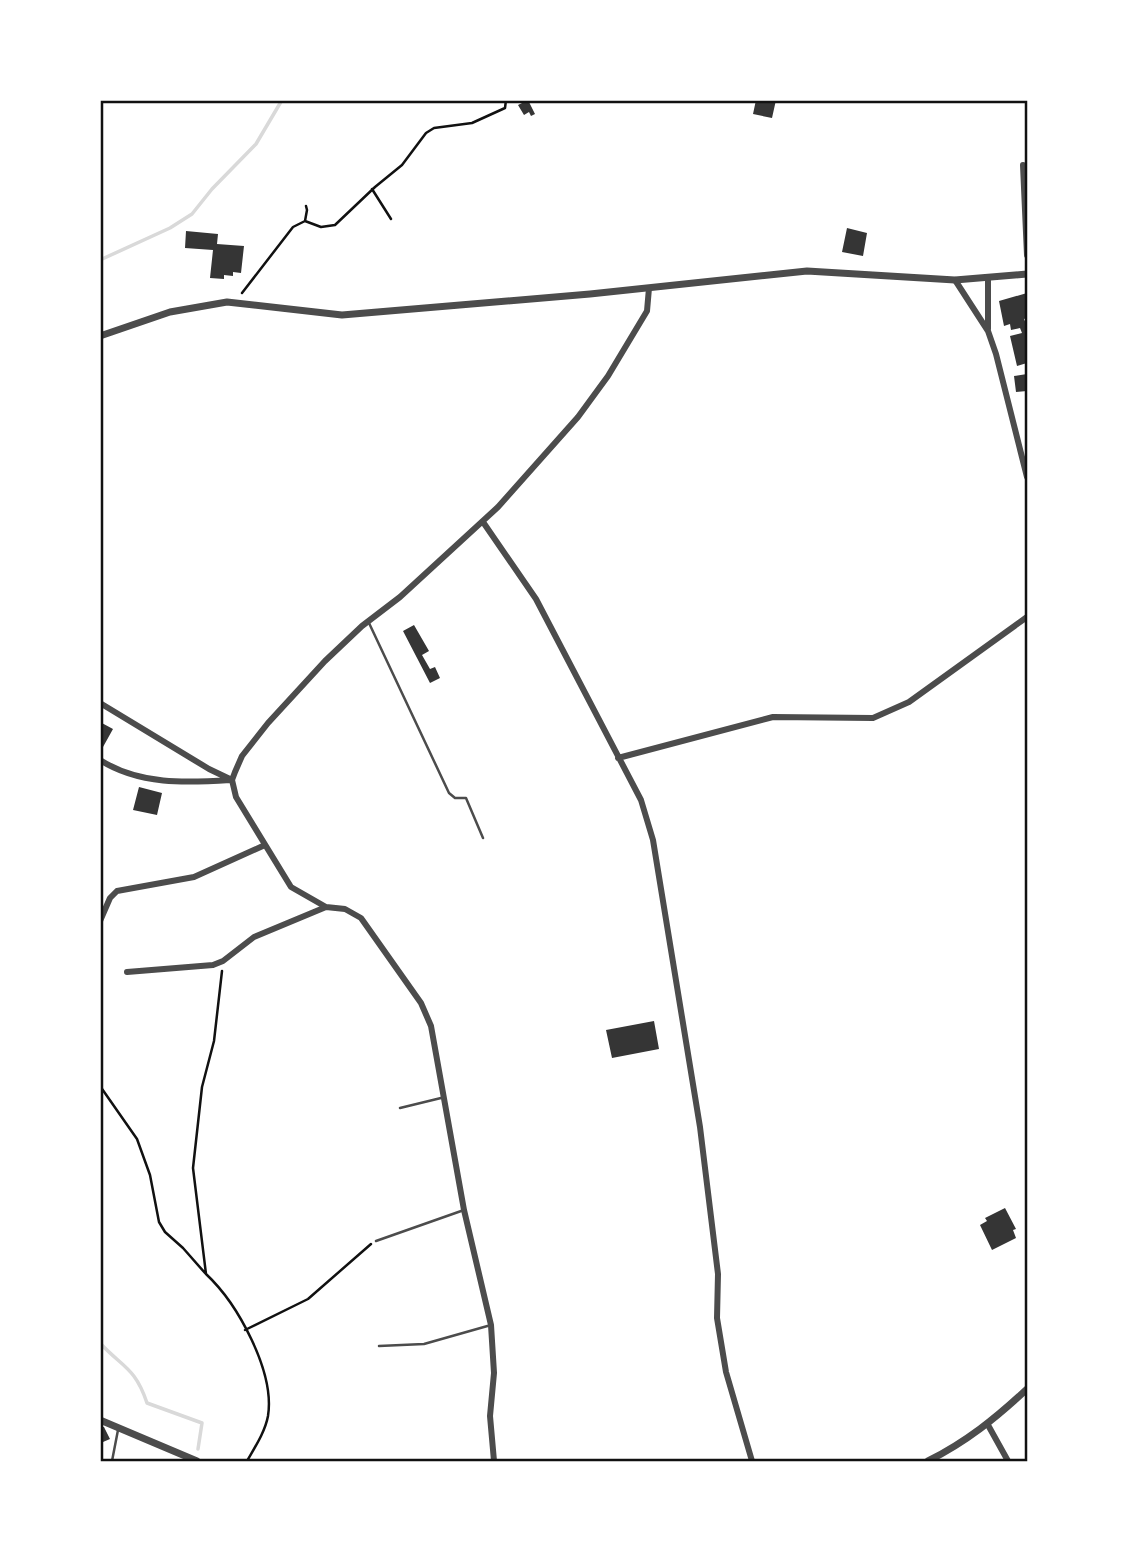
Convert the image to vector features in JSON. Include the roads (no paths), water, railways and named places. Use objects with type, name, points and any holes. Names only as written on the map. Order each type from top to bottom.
[{"type":"street","points":[[1023,165],[1027,255]]},
{"type":"street","points":[[100,336],[170,312],[235,301],[342,315],[807,271],[955,280],[1027,274]]},
{"type":"street","points":[[988,279],[988,331]]},
{"type":"street","points":[[955,280],[988,331],[1027,477]]},
{"type":"street","points":[[494,1461],[490,1416],[495,1373],[491,1325],[464,1209],[431,1026],[421,1003],[361,918],[345,909],[326,907],[291,887],[236,797],[232,780],[242,756],[268,723],[325,661],[484,522],[522,482],[594,396],[648,311],[649,288]]},
{"type":"street","points":[[484,522],[536,599],[641,800],[653,841],[700,1127],[718,1274],[717,1318],[726,1372],[752,1461]]},
{"type":"street","points":[[618,758],[774,718],[873,718],[909,702],[1027,617]]},
{"type":"street","points":[[100,703],[232,780]]},
{"type":"street","points":[[100,760],[138,777],[183,783],[232,780]]},
{"type":"street","points":[[100,921],[110,898],[117,891],[194,877],[265,845]]},
{"type":"street","points":[[127,972],[213,965],[223,961],[254,937],[326,907]]},
{"type":"street","points":[[928,1461],[955,1448],[988,1425],[1027,1389]]},
{"type":"street","points":[[100,1420],[197,1461]]},
{"type":"street","points":[[988,1425],[1008,1461]]},
{"type":"lane","points":[[369,622],[449,793],[455,798],[466,798],[483,838]]},
{"type":"lane","points":[[400,1108],[444,1097]]},
{"type":"lane","points":[[376,1241],[464,1209]]},
{"type":"lane","points":[[380,1346],[424,1344],[491,1325]]},
{"type":"lane","points":[[112,1461],[118,1427]]},
{"type":"waterway","points":[[100,260],[170,228],[192,214],[212,189],[256,144],[282,100]]},
{"type":"waterway","points":[[100,1343],[133,1375],[147,1403],[202,1423],[198,1449]]}]
